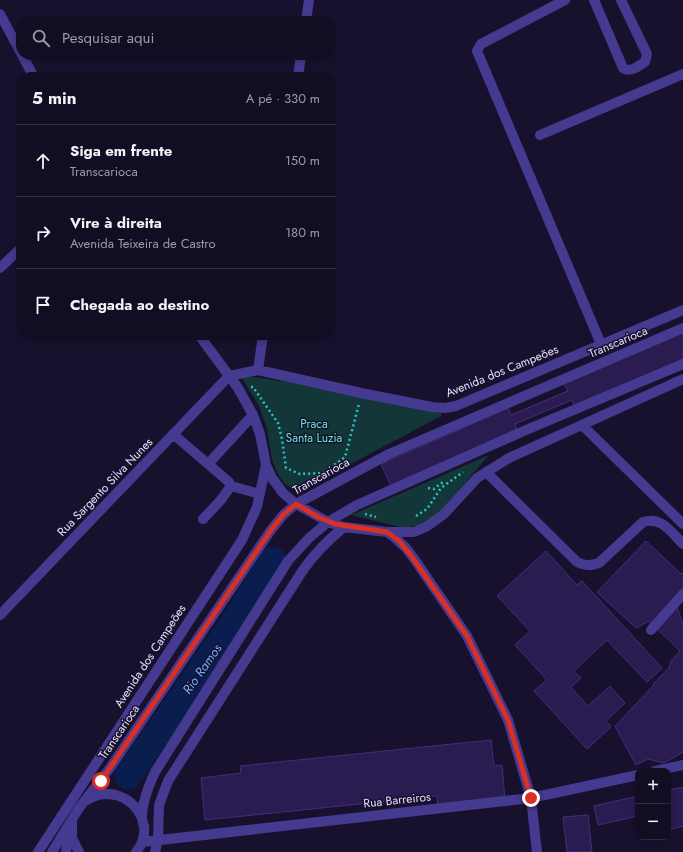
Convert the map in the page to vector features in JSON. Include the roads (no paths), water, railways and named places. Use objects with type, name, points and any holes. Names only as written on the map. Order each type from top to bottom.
[{"type":"street","points":[[307,16],[309,0]]},
{"type":"street","points":[[565,0],[481,44],[477,51],[601,344]]},
{"type":"street","points":[[594,0],[624,68],[631,70],[645,62],[646,54],[621,0]]},
{"type":"street","points":[[0,14],[16,43]]},
{"type":"street","points":[[25,60],[31,72]]},
{"type":"street","points":[[299,72],[301,60]]},
{"type":"street","points":[[540,135],[683,74]]},
{"type":"street","points":[[0,268],[16,253]]},
{"type":"street","name":"Avenida dos Campeões","points":[[229,376],[258,370],[361,394],[445,408],[456,406],[683,310]]},
{"type":"street","name":"Transcarioca","points":[[52,852],[82,804],[110,768],[271,530],[283,515],[296,504],[389,454],[683,328]]},
{"type":"street","points":[[203,340],[238,388],[253,415],[260,434],[266,465],[278,488],[296,504],[328,522],[344,527],[387,532],[414,532],[431,524],[444,514],[477,478],[509,458],[683,379]]},
{"type":"street","points":[[258,370],[262,340]]},
{"type":"street","points":[[142,818],[150,782],[163,759],[288,562],[309,538],[328,522],[357,505],[393,488],[683,364]]},
{"type":"street","name":"Rua Sargento Silva Nunes","points":[[0,615],[229,376]]},
{"type":"street","points":[[208,464],[253,415]]},
{"type":"street","points":[[582,425],[683,524]]},
{"type":"street","points":[[173,434],[229,482],[231,486],[260,494]]},
{"type":"street","name":"Avenida dos Campeões","points":[[38,852],[242,540],[257,507],[266,465]]},
{"type":"street","points":[[486,472],[577,562],[584,565],[592,566],[599,562],[643,522],[649,520],[662,524],[683,544]]},
{"type":"street","points":[[203,518],[220,501],[231,486]]},
{"type":"street","points":[[155,852],[158,840],[159,805],[168,781],[303,570],[315,553],[344,527]]},
{"type":"street","points":[[387,532],[398,540],[410,554],[467,636],[508,720],[531,798],[538,852]]},
{"type":"street","points":[[651,630],[683,594]]},
{"type":"street","points":[[669,768],[683,765]]},
{"type":"street","name":"Rua Barreiros","points":[[142,842],[531,798],[635,776]]},
{"type":"street","points":[[82,804],[96,796],[107,794],[123,797],[131,802],[142,818],[144,827],[142,842],[136,852]]},
{"type":"street","points":[[66,852],[69,830],[74,816]]},
{"type":"street","points":[[74,816],[71,834],[78,852]]},
{"type":"waterway","name":"Rio Ramos","points":[[128,776],[237,618],[273,560]]},
{"type":"park label","name":"Praca Santa Luzia","points":[[314,431]]}]
